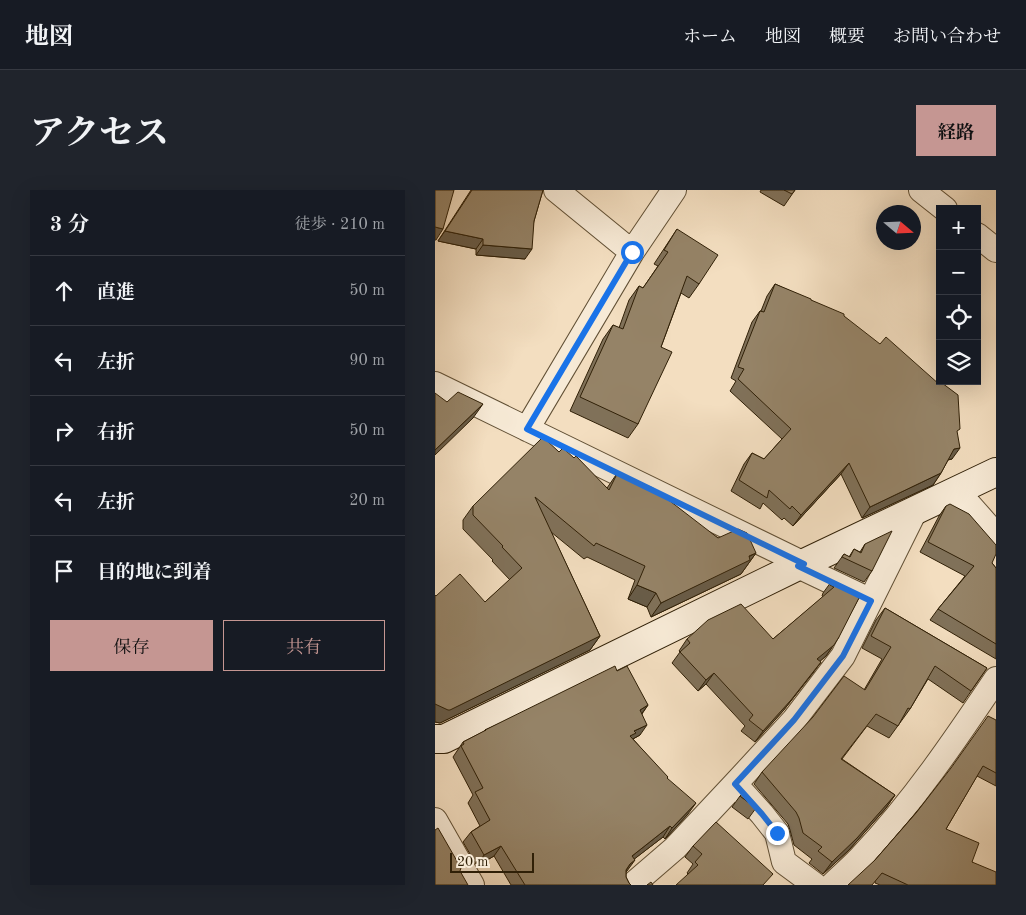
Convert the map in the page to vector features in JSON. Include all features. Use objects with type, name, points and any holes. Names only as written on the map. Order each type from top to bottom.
[{"type":"street","points":[[556,190],[632,252]]},
{"type":"street","points":[[527,429],[632,252],[674,190]]},
{"type":"street","points":[[921,190],[940,205]]},
{"type":"street","points":[[981,238],[996,250]]},
{"type":"street","points":[[435,384],[801,565],[879,606]]},
{"type":"street","points":[[435,739],[444,739],[996,472]]},
{"type":"street","points":[[957,491],[996,535]]},
{"type":"street","points":[[632,885],[675,848],[794,720],[843,656],[879,606],[915,511]]},
{"type":"street","points":[[832,885],[862,855],[908,801],[961,729],[990,673]]},
{"type":"street","points":[[735,784],[777,833],[784,862],[815,885]]},
{"type":"street","points":[[435,820],[472,885]]},
{"type":"building","points":[[435,190],[454,190],[443,229],[435,227]]},
{"type":"building","points":[[472,190],[543,190],[534,221],[532,249],[483,245],[483,239],[445,231]]},
{"type":"building","points":[[784,190],[795,190],[792,194]]},
{"type":"building","points":[[677,229],[718,255],[699,284],[687,276],[661,347],[672,352],[638,424],[580,397],[613,325],[623,329],[639,286],[643,288],[668,252],[664,250]]},
{"type":"building","points":[[775,284],[811,299],[844,314],[844,316],[880,344],[886,337],[936,381],[936,385],[945,385],[958,395],[960,429],[957,431],[960,448],[954,449],[941,473],[870,507],[849,463],[801,515],[792,506],[790,509],[769,490],[767,498],[739,480],[752,453],[764,459],[791,429],[738,379],[744,369],[738,367],[760,311],[764,312]]},
{"type":"building","points":[[458,392],[483,404],[435,450],[435,393],[447,402]]},
{"type":"building","points":[[543,437],[559,452],[563,448],[574,458],[576,456],[609,490],[618,472],[653,488],[718,538],[738,529],[747,533],[756,553],[749,556],[750,560],[661,603],[656,593],[637,585],[645,566],[596,543],[594,546],[535,497],[600,636],[448,710],[435,704],[435,595],[460,574],[485,602],[522,568],[473,515],[473,506]]},
{"type":"building","points":[[950,504],[969,514],[996,545],[996,554],[992,563],[996,568],[996,644],[938,609],[974,566],[928,542],[946,506]]},
{"type":"building","points":[[892,531],[872,571],[842,557],[844,554],[850,557],[854,549],[861,553],[865,544]]},
{"type":"building","points":[[831,582],[860,596],[834,645],[817,659],[821,662],[763,731],[749,720],[753,715],[714,673],[706,680],[680,652],[690,643],[687,639],[708,620],[741,604],[773,639],[834,587],[830,585]]},
{"type":"building","points":[[885,608],[987,668],[971,691],[935,666],[898,726],[876,714],[841,759],[895,795],[857,838],[832,862],[818,851],[822,847],[803,833],[796,812],[762,772],[813,717],[844,676],[865,690],[891,647],[871,636]]},
{"type":"building","points":[[615,666],[617,671],[627,666],[648,705],[640,710],[647,725],[634,731],[636,733],[630,736],[667,778],[696,803],[672,828],[670,826],[632,856],[635,860],[626,870],[626,877],[631,885],[525,885],[501,846],[484,855],[471,832],[490,820],[475,792],[483,788],[461,746],[464,744],[463,742],[485,730]]},
{"type":"building","points":[[988,716],[996,720],[996,773],[983,766],[946,829],[979,843],[972,862],[996,872],[996,885],[908,885],[882,873],[872,885],[848,885],[875,860],[916,813]]},
{"type":"building","points":[[743,793],[756,808],[740,796]]},
{"type":"building","points":[[716,822],[773,874],[763,885],[676,885],[698,865],[695,862],[702,854],[693,846]]},
{"type":"building","points":[[438,828],[461,868],[460,871],[468,885],[435,885],[435,830]]},
{"type":"route","points":[[632,252],[527,429],[804,564],[798,566],[871,601],[843,656],[794,720],[735,784],[777,833]]}]
